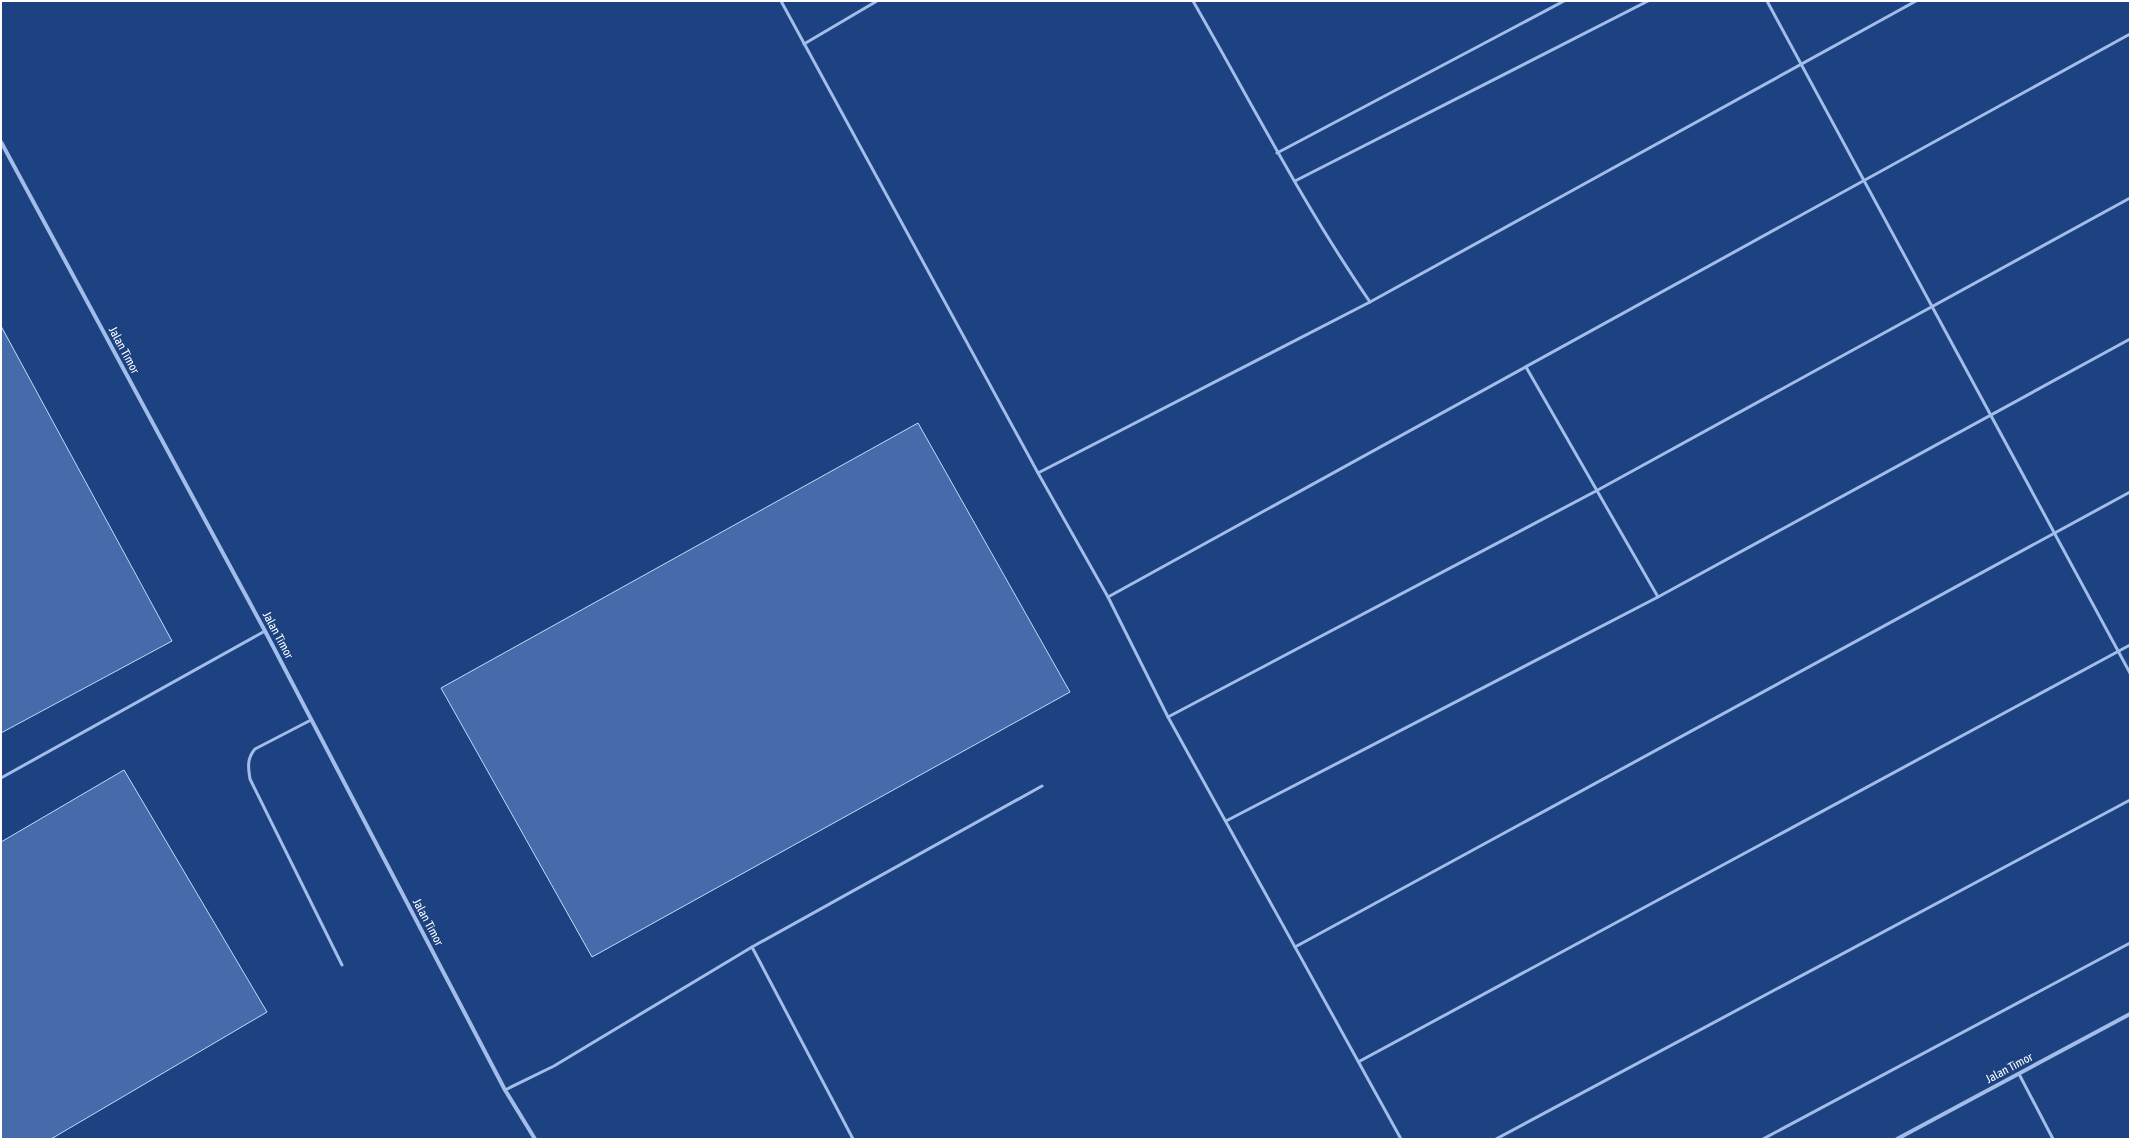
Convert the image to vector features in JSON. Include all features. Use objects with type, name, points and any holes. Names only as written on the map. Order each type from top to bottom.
[{"type":"street","name":"Jalan Timor","points":[[1,142],[265,632],[505,1090],[535,1139]]},
{"type":"street","name":"Jalan Timor","points":[[1897,1139],[2130,1014]]},
{"type":"lane","points":[[781,1],[1038,473],[1108,596],[1168,716],[1295,947],[1360,1061],[1401,1139]]},
{"type":"lane","points":[[804,44],[877,1]]},
{"type":"lane","points":[[1193,1],[1277,153],[1295,181],[1336,253],[1370,302]]},
{"type":"lane","points":[[1277,153],[1564,1]]},
{"type":"lane","points":[[1295,181],[1648,1]]},
{"type":"lane","points":[[1767,1],[2130,673]]},
{"type":"lane","points":[[1038,473],[1370,302],[1916,1]]},
{"type":"lane","points":[[1108,596],[1526,368],[2130,34]]},
{"type":"lane","points":[[1168,716],[1596,491],[2130,198]]},
{"type":"lane","points":[[1226,821],[1658,596],[2130,339]]},
{"type":"lane","points":[[1526,368],[1658,596]]},
{"type":"lane","points":[[1295,947],[2130,492]]},
{"type":"lane","points":[[1,778],[265,632]]},
{"type":"lane","points":[[1360,1061],[2130,645]]},
{"type":"lane","points":[[311,720],[255,749],[249,755],[248,767],[250,779],[342,965]]},
{"type":"lane","points":[[505,1090],[554,1066],[752,947],[1042,786]]},
{"type":"lane","points":[[1496,1139],[2130,800]]},
{"type":"lane","points":[[1763,1139],[2130,943]]},
{"type":"lane","points":[[752,947],[854,1139]]},
{"type":"lane","points":[[2019,1074],[2053,1139]]},
{"type":"building","points":[[1,326],[172,641],[1,733]]},
{"type":"building","points":[[918,423],[1070,692],[592,957],[441,688]]},
{"type":"building","points":[[124,770],[267,1012],[51,1139],[1,1139],[1,842]]}]
